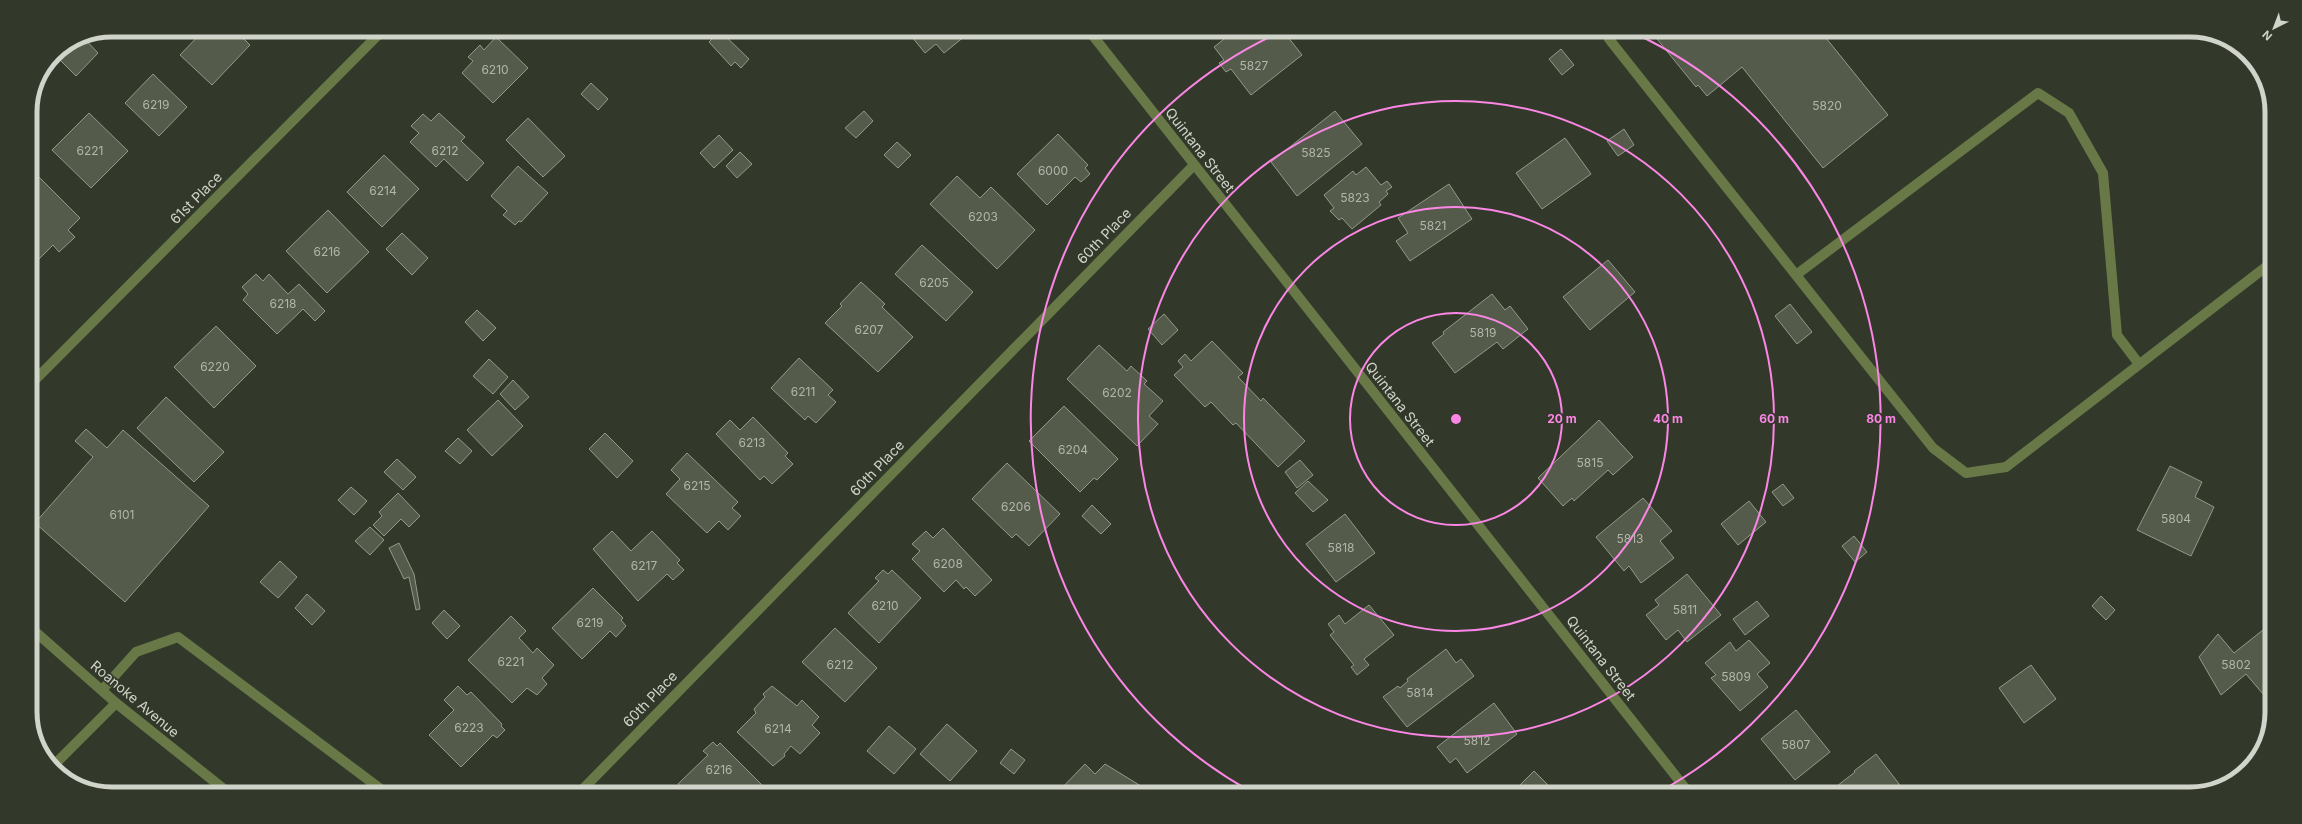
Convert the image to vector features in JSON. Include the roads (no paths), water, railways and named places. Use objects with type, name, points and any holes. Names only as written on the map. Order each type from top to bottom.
[{"type":"street","name":"61st Place","points":[[37,378],[375,37]]},
{"type":"street","name":"Quintana Street","points":[[1094,37],[1684,787]]},
{"type":"street","points":[[1609,37],[1933,448],[1966,473],[2006,468],[2139,364],[2265,269]]},
{"type":"street","points":[[1796,275],[2038,93],[2069,113],[2103,173],[2117,335],[2139,364]]},
{"type":"street","name":"60th Place","points":[[585,787],[1194,165]]},
{"type":"street","name":"Roanoke Avenue","points":[[37,633],[116,703],[221,787]]},
{"type":"street","points":[[102,690],[136,652],[178,637],[378,787]]},
{"type":"street","points":[[56,762],[116,703]]}]
